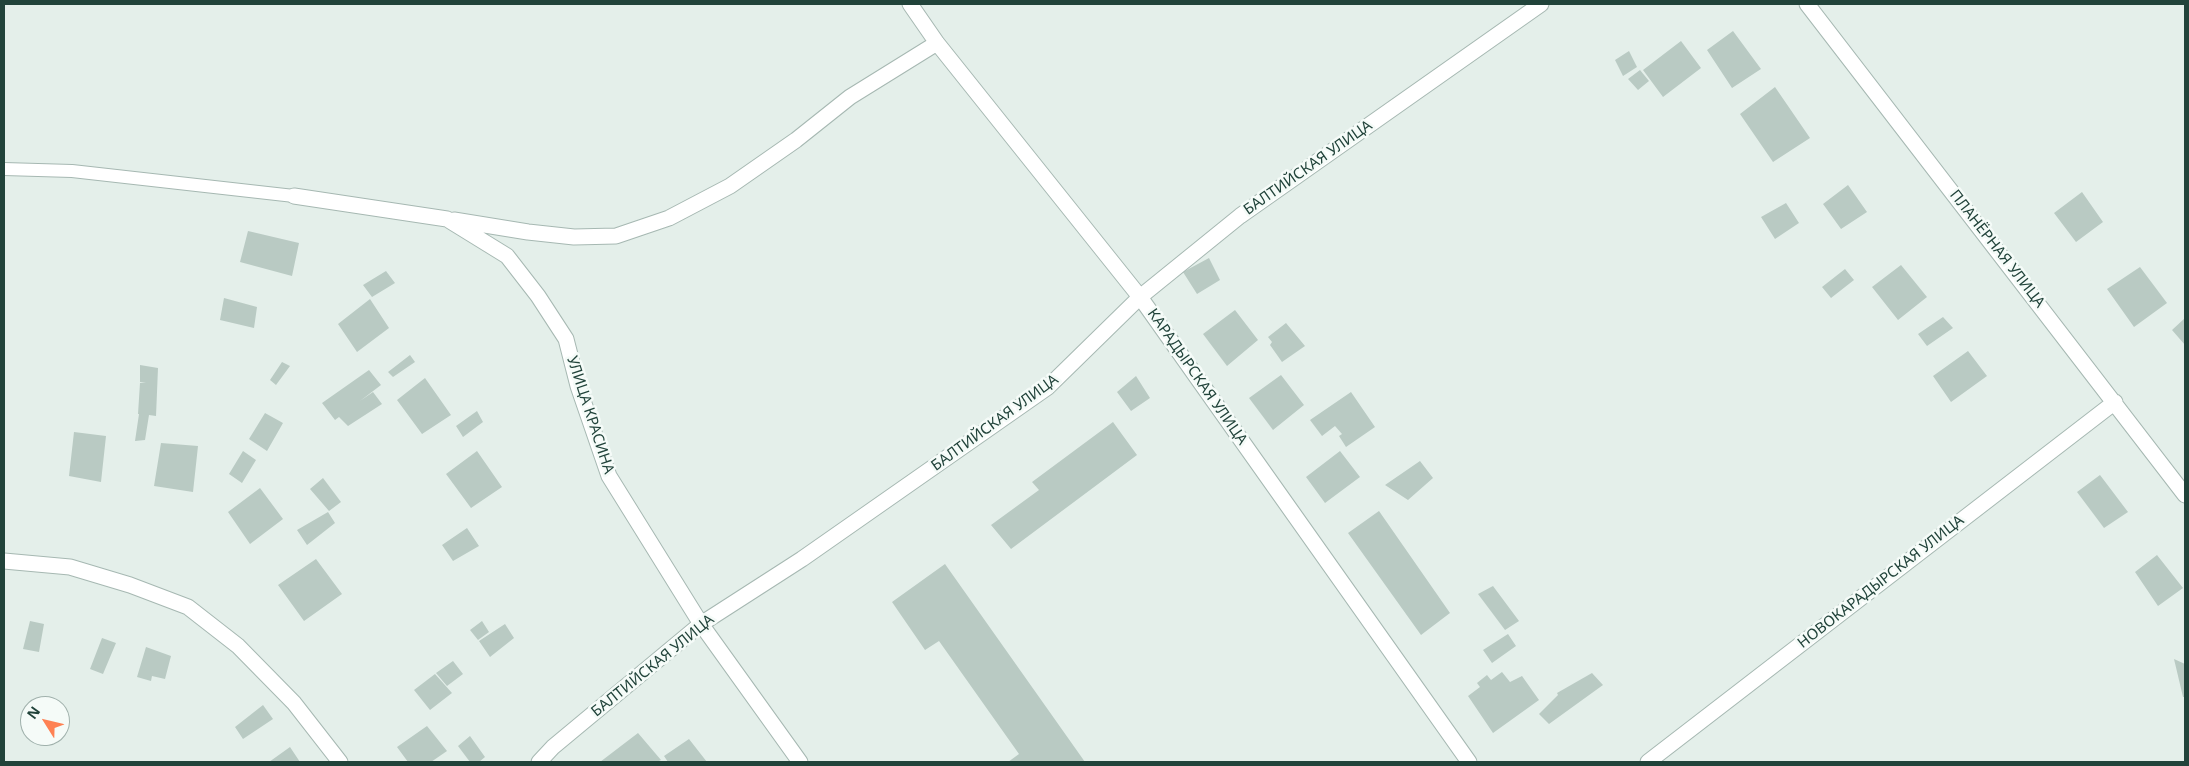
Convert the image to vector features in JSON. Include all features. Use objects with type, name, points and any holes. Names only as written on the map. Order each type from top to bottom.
[{"type":"street","name":"КАРАДЫРСКАЯ УЛИЦА","points":[[910,4],[937,43],[1140,297],[1469,762]]},
{"type":"street","name":"БАЛТИЙСКАЯ УЛИЦА","points":[[539,762],[553,747],[701,624],[802,559],[1048,387],[1140,297],[1240,216],[1541,4]]},
{"type":"street","name":"ПЛАНЁРНАЯ УЛИЦА","points":[[1807,4],[2185,495]]},
{"type":"street","points":[[447,218],[528,232],[574,237],[616,236],[669,218],[730,186],[796,140],[850,97],[937,43]]},
{"type":"street","name":"УЛИЦА КРАСИНА","points":[[294,196],[447,218],[507,256],[538,296],[566,339],[578,386],[609,476],[701,624],[800,762]]},
{"type":"street","name":"НОВОКАРАДЫРСКАЯ УЛИЦА","points":[[1648,762],[2115,402]]},
{"type":"street","points":[[4,562],[70,567],[130,585],[188,607],[245,653],[294,703],[340,762]]},
{"type":"lane","points":[[4,169],[72,171],[294,196]]},
{"type":"building","points":[[1733,31],[1761,69],[1732,88],[1707,50]]},
{"type":"building","points":[[1681,41],[1701,68],[1663,97],[1643,70]]},
{"type":"building","points":[[1629,51],[1637,67],[1623,76],[1615,60]]},
{"type":"building","points":[[1640,70],[1649,81],[1638,90],[1628,79]]},
{"type":"building","points":[[1775,87],[1810,138],[1773,162],[1740,114]]},
{"type":"building","points":[[1848,185],[1867,212],[1841,229],[1823,204]]},
{"type":"building","points":[[2082,192],[2103,222],[2076,242],[2054,213]]},
{"type":"building","points":[[1786,203],[1799,223],[1775,239],[1761,217]]},
{"type":"building","points":[[248,231],[299,243],[292,276],[240,262]]},
{"type":"building","points":[[1209,258],[1220,280],[1197,294],[1183,272]]},
{"type":"building","points":[[1901,265],[1927,297],[1898,320],[1872,287]]},
{"type":"building","points":[[2140,267],[2167,303],[2134,327],[2107,289]]},
{"type":"building","points":[[1845,269],[1854,280],[1831,298],[1822,287]]},
{"type":"building","points":[[386,271],[395,283],[372,297],[363,285]]},
{"type":"building","points":[[224,298],[257,307],[254,328],[220,320]]},
{"type":"building","points":[[370,299],[389,328],[357,352],[338,324]]},
{"type":"building","points":[[1235,310],[1258,340],[1227,366],[1203,334]]},
{"type":"building","points":[[1943,317],[1953,328],[1927,346],[1918,334]]},
{"type":"building","points":[[2185,318],[2185,345],[2172,330]]},
{"type":"building","points":[[1286,323],[1305,346],[1282,362],[1270,345],[1272,342],[1268,337]]},
{"type":"building","points":[[1968,351],[1987,376],[1951,402],[1933,376]]},
{"type":"building","points":[[410,355],[415,362],[393,377],[388,372]]},
{"type":"building","points":[[282,362],[290,366],[276,385],[270,380]]},
{"type":"building","points":[[140,365],[158,368],[156,416],[149,415],[145,440],[135,441],[139,414],[140,383],[146,383],[140,382]]},
{"type":"building","points":[[369,370],[381,385],[360,401],[373,392],[382,404],[348,426],[339,417],[335,420],[322,403]]},
{"type":"building","points":[[1281,375],[1304,405],[1273,430],[1249,398]]},
{"type":"building","points":[[1136,376],[1150,398],[1131,411],[1117,392]]},
{"type":"building","points":[[425,378],[451,415],[422,434],[397,400]]},
{"type":"building","points":[[1351,392],[1375,427],[1346,447],[1339,436],[1342,434],[1335,426],[1322,436],[1310,420]]},
{"type":"building","points":[[477,411],[483,422],[463,437],[456,426]]},
{"type":"building","points":[[265,413],[283,423],[267,451],[249,439]]},
{"type":"building","points":[[1113,422],[1137,455],[1011,549],[991,525],[1039,490],[1032,482]]},
{"type":"building","points":[[74,432],[106,436],[101,482],[69,476]]},
{"type":"building","points":[[161,443],[198,446],[193,492],[154,486]]},
{"type":"building","points":[[243,451],[256,460],[242,483],[229,474]]},
{"type":"building","points":[[477,451],[502,487],[471,508],[446,474]]},
{"type":"building","points":[[1340,451],[1360,477],[1325,503],[1306,477]]},
{"type":"building","points":[[1420,461],[1433,478],[1408,500],[1385,485]]},
{"type":"building","points":[[2100,475],[2128,512],[2104,528],[2077,492]]},
{"type":"building","points":[[323,478],[341,502],[329,511],[310,489]]},
{"type":"building","points":[[260,488],[283,519],[250,544],[228,512]]},
{"type":"building","points":[[1379,511],[1450,613],[1421,635],[1348,533]]},
{"type":"building","points":[[328,512],[335,523],[307,545],[297,530]]},
{"type":"building","points":[[467,528],[479,546],[453,561],[442,545]]},
{"type":"building","points":[[2157,555],[2183,588],[2158,606],[2135,572]]},
{"type":"building","points":[[316,559],[342,594],[304,621],[278,585]]},
{"type":"building","points":[[945,564],[1085,762],[1008,762],[1019,754],[939,641],[925,650],[892,602]]},
{"type":"building","points":[[1493,586],[1519,621],[1505,630],[1478,594]]},
{"type":"building","points":[[30,621],[44,624],[39,652],[23,649]]},
{"type":"building","points":[[482,621],[489,632],[478,640],[470,630]]},
{"type":"building","points":[[505,624],[514,638],[490,657],[479,641]]},
{"type":"building","points":[[1508,634],[1516,646],[1492,663],[1483,650]]},
{"type":"building","points":[[102,638],[116,643],[103,674],[90,669]]},
{"type":"building","points":[[146,647],[171,656],[165,679],[152,676],[151,681],[137,677]]},
{"type":"building","points":[[2174,659],[2185,664],[2185,697],[2183,697]]},
{"type":"building","points":[[453,661],[463,674],[447,686],[436,673]]},
{"type":"building","points":[[1502,672],[1510,682],[1522,676],[1539,700],[1493,733],[1468,696],[1480,687],[1477,683],[1487,675],[1491,680]]},
{"type":"building","points":[[1592,673],[1603,685],[1549,724],[1539,714],[1558,695],[1557,693]]},
{"type":"building","points":[[435,674],[452,693],[430,710],[414,690]]},
{"type":"building","points":[[263,705],[273,719],[243,739],[235,727]]},
{"type":"building","points":[[427,726],[447,751],[431,762],[408,762],[397,747]]},
{"type":"building","points":[[638,733],[661,760],[657,762],[600,762]]},
{"type":"building","points":[[470,736],[485,757],[479,762],[470,762],[458,746]]},
{"type":"building","points":[[689,739],[707,762],[668,762],[664,756]]},
{"type":"building","points":[[290,747],[300,762],[269,762]]}]
